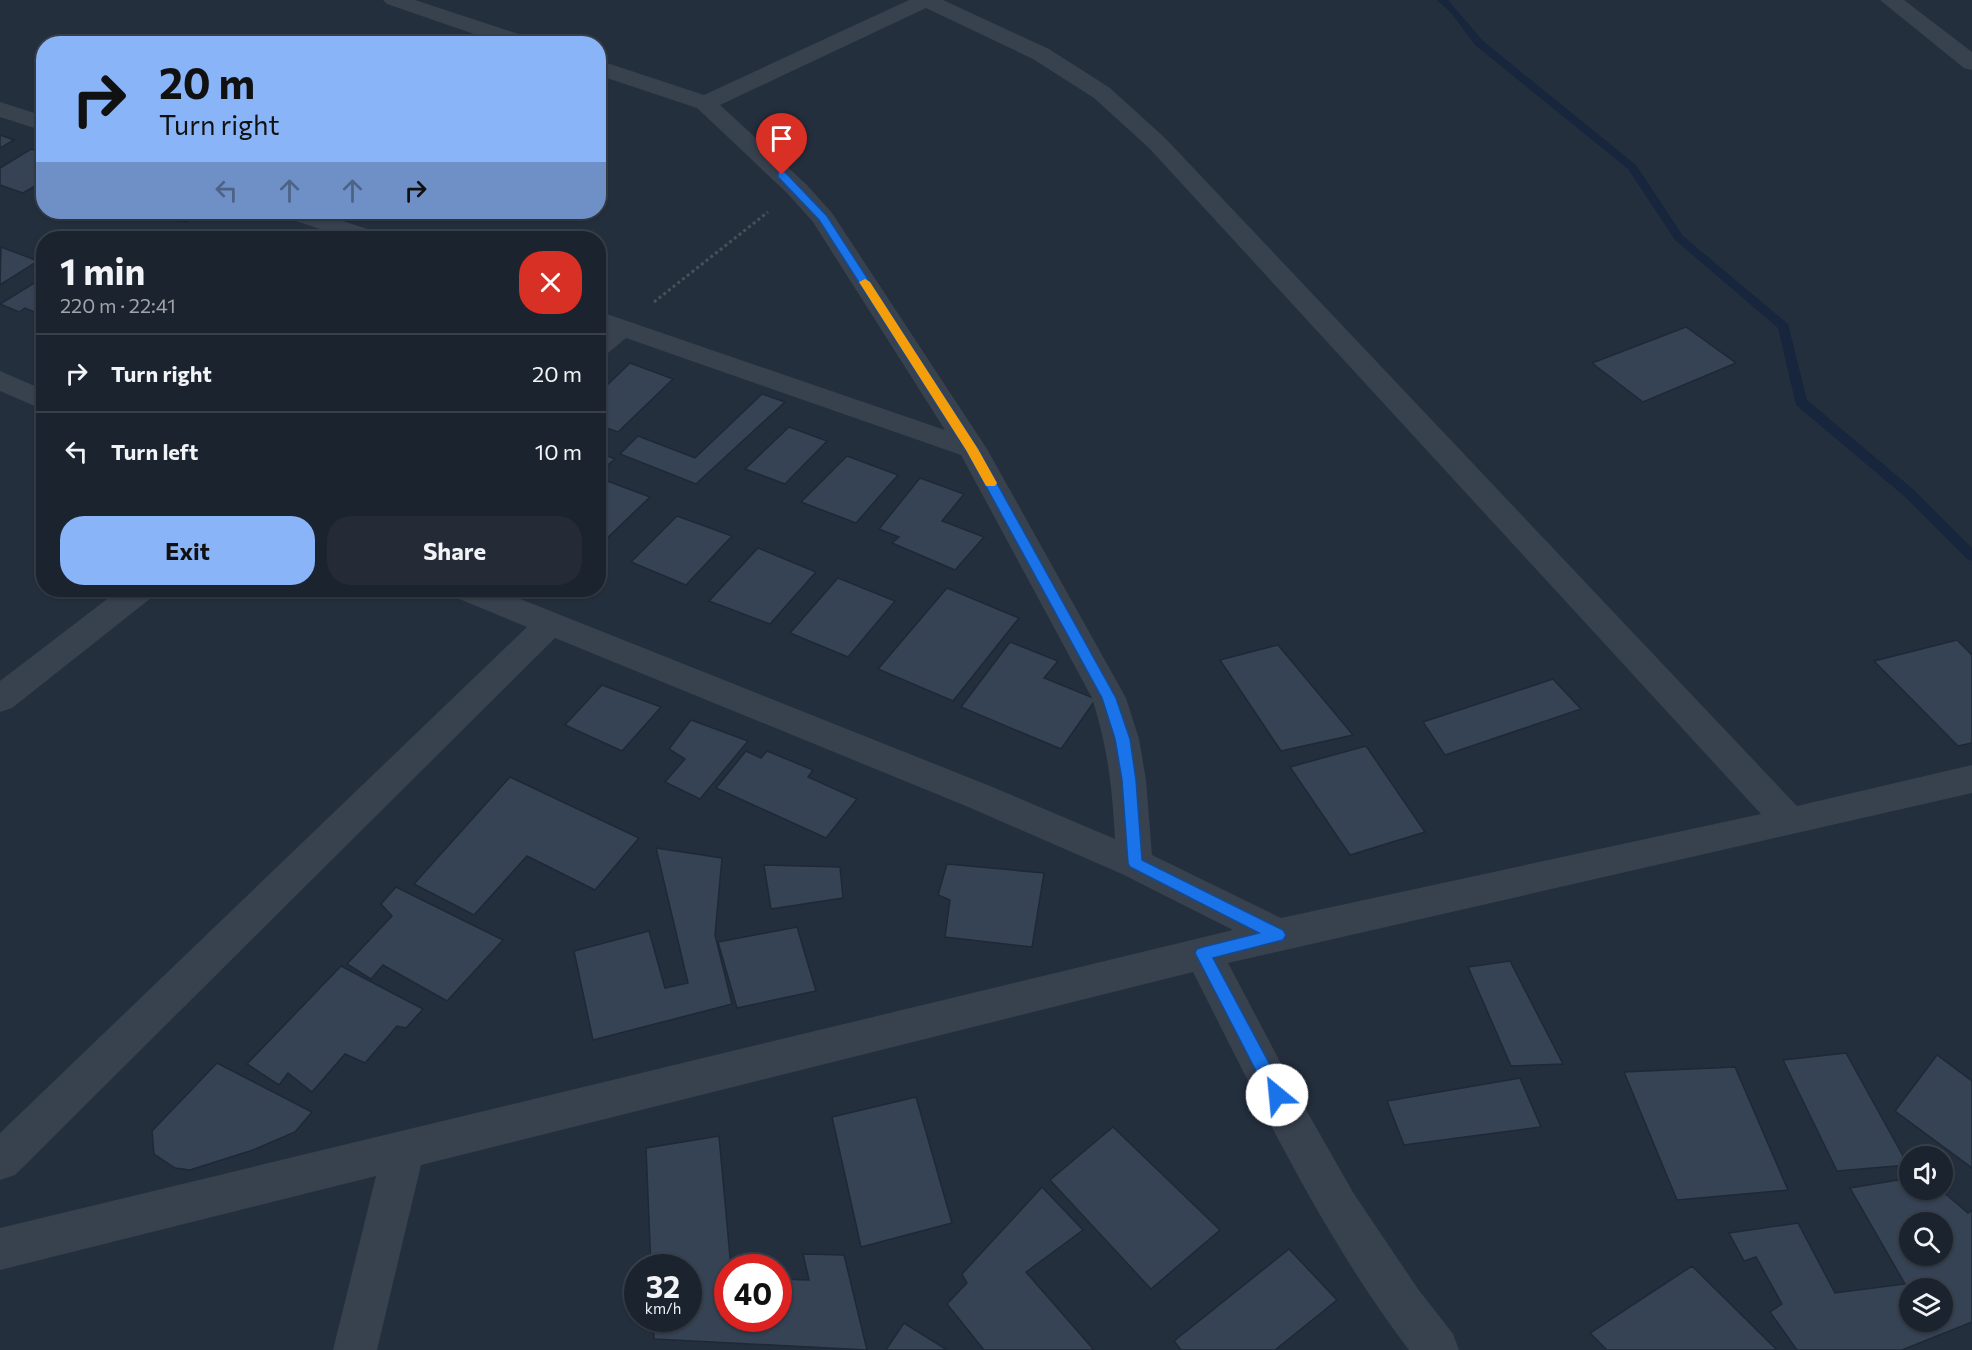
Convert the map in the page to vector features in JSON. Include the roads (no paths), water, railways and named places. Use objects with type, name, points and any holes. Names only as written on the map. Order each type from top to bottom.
[{"type":"street","points":[[394,0],[502,36]]},
{"type":"street","points":[[705,103],[926,0],[1041,54],[1102,93],[1156,143],[1790,822]]},
{"type":"street","points":[[1891,0],[1972,63]]},
{"type":"street","points":[[1935,33],[1963,30]]},
{"type":"street","points":[[606,70],[705,103],[798,190],[823,218],[972,449],[1109,698],[1122,739],[1129,780],[1135,863]]},
{"type":"street","points":[[0,109],[36,121]]},
{"type":"street","points":[[314,219],[349,231]]},
{"type":"street","points":[[611,323],[972,449]]},
{"type":"street","points":[[0,380],[36,397]]},
{"type":"street","points":[[0,699],[131,597]]},
{"type":"street","points":[[485,597],[967,792],[1135,863],[1278,935]]},
{"type":"street","points":[[0,1161],[550,624]]},
{"type":"street","points":[[0,1249],[1278,935],[1790,822],[1972,779]]},
{"type":"street","points":[[1203,953],[1330,1196],[1417,1326],[1437,1350]]},
{"type":"street","points":[[355,1350],[404,1149]]},
{"type":"waterway","points":[[1442,0],[1455,12],[1479,43],[1632,167],[1679,238],[1784,327],[1801,402],[1909,493],[1972,556]]}]
